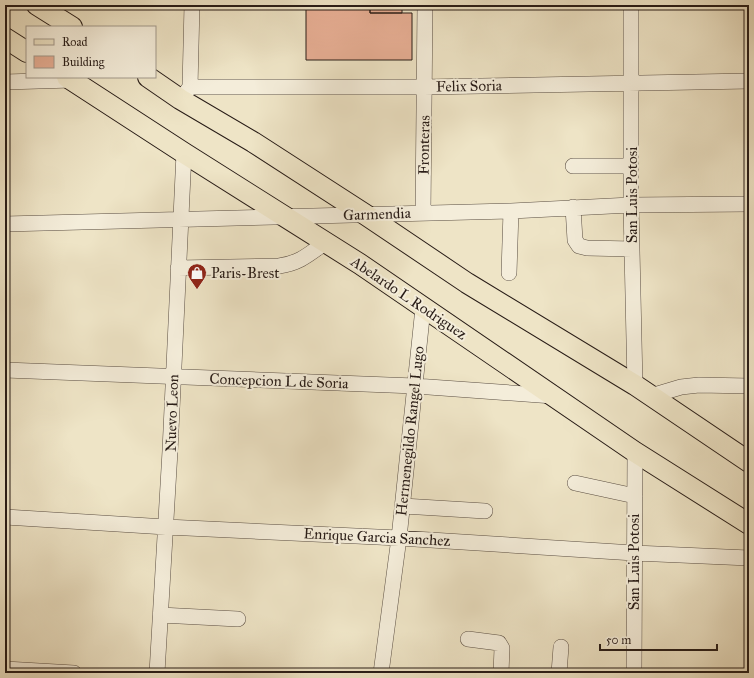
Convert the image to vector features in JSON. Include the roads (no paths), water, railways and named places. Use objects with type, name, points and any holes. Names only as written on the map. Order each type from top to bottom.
[{"type":"main road","points":[[37,5],[70,26]]},
{"type":"main road","points":[[5,38],[26,51]]},
{"type":"main road","points":[[150,78],[185,93],[253,142],[366,215],[467,283],[643,390],[749,462]]},
{"type":"main road","name":"Abelardo L Rodriguez","points":[[69,79],[326,242],[635,452],[749,524]]},
{"type":"street","points":[[185,93],[192,5]]},
{"type":"street","name":"Fronteras","points":[[423,213],[425,5]]},
{"type":"street","name":"San Luis Potosi","points":[[631,5],[632,249],[643,390]]},
{"type":"street","points":[[5,82],[69,79]]},
{"type":"street","name":"Felix Soria","points":[[185,93],[632,82],[749,81]]},
{"type":"street","name":"Nuevo Leon","points":[[157,673],[166,527],[184,153]]},
{"type":"street","points":[[573,166],[631,166]]},
{"type":"street","name":"Garmendia","points":[[5,224],[511,211],[631,205],[749,204]]},
{"type":"street","points":[[573,207],[575,240],[579,246],[587,248],[632,249]]},
{"type":"street","points":[[509,273],[511,211]]},
{"type":"street","points":[[178,268],[279,266],[292,264],[301,260],[326,242]]},
{"type":"street","name":"Hermenegildo Rangel Lugo","points":[[381,673],[400,538],[423,308]]},
{"type":"street","name":"Concepcion L de Soria","points":[[5,370],[415,386],[553,396]]},
{"type":"street","points":[[643,390],[699,385],[749,386]]},
{"type":"street","name":"San Luis Potosi","points":[[634,673],[635,452]]},
{"type":"street","points":[[575,484],[635,496]]},
{"type":"street","points":[[403,506],[486,511]]},
{"type":"street","name":"Enrique Garcia Sanchez","points":[[5,517],[166,527],[400,538],[634,553],[749,558]]},
{"type":"street","points":[[160,615],[238,619]]},
{"type":"street","points":[[468,639],[499,643],[502,648],[501,673]]},
{"type":"street","points":[[559,673],[561,647]]},
{"type":"street","points":[[5,669],[73,673]]},
{"type":"place","name":"Paris-Brest","points":[[197,290]]}]
